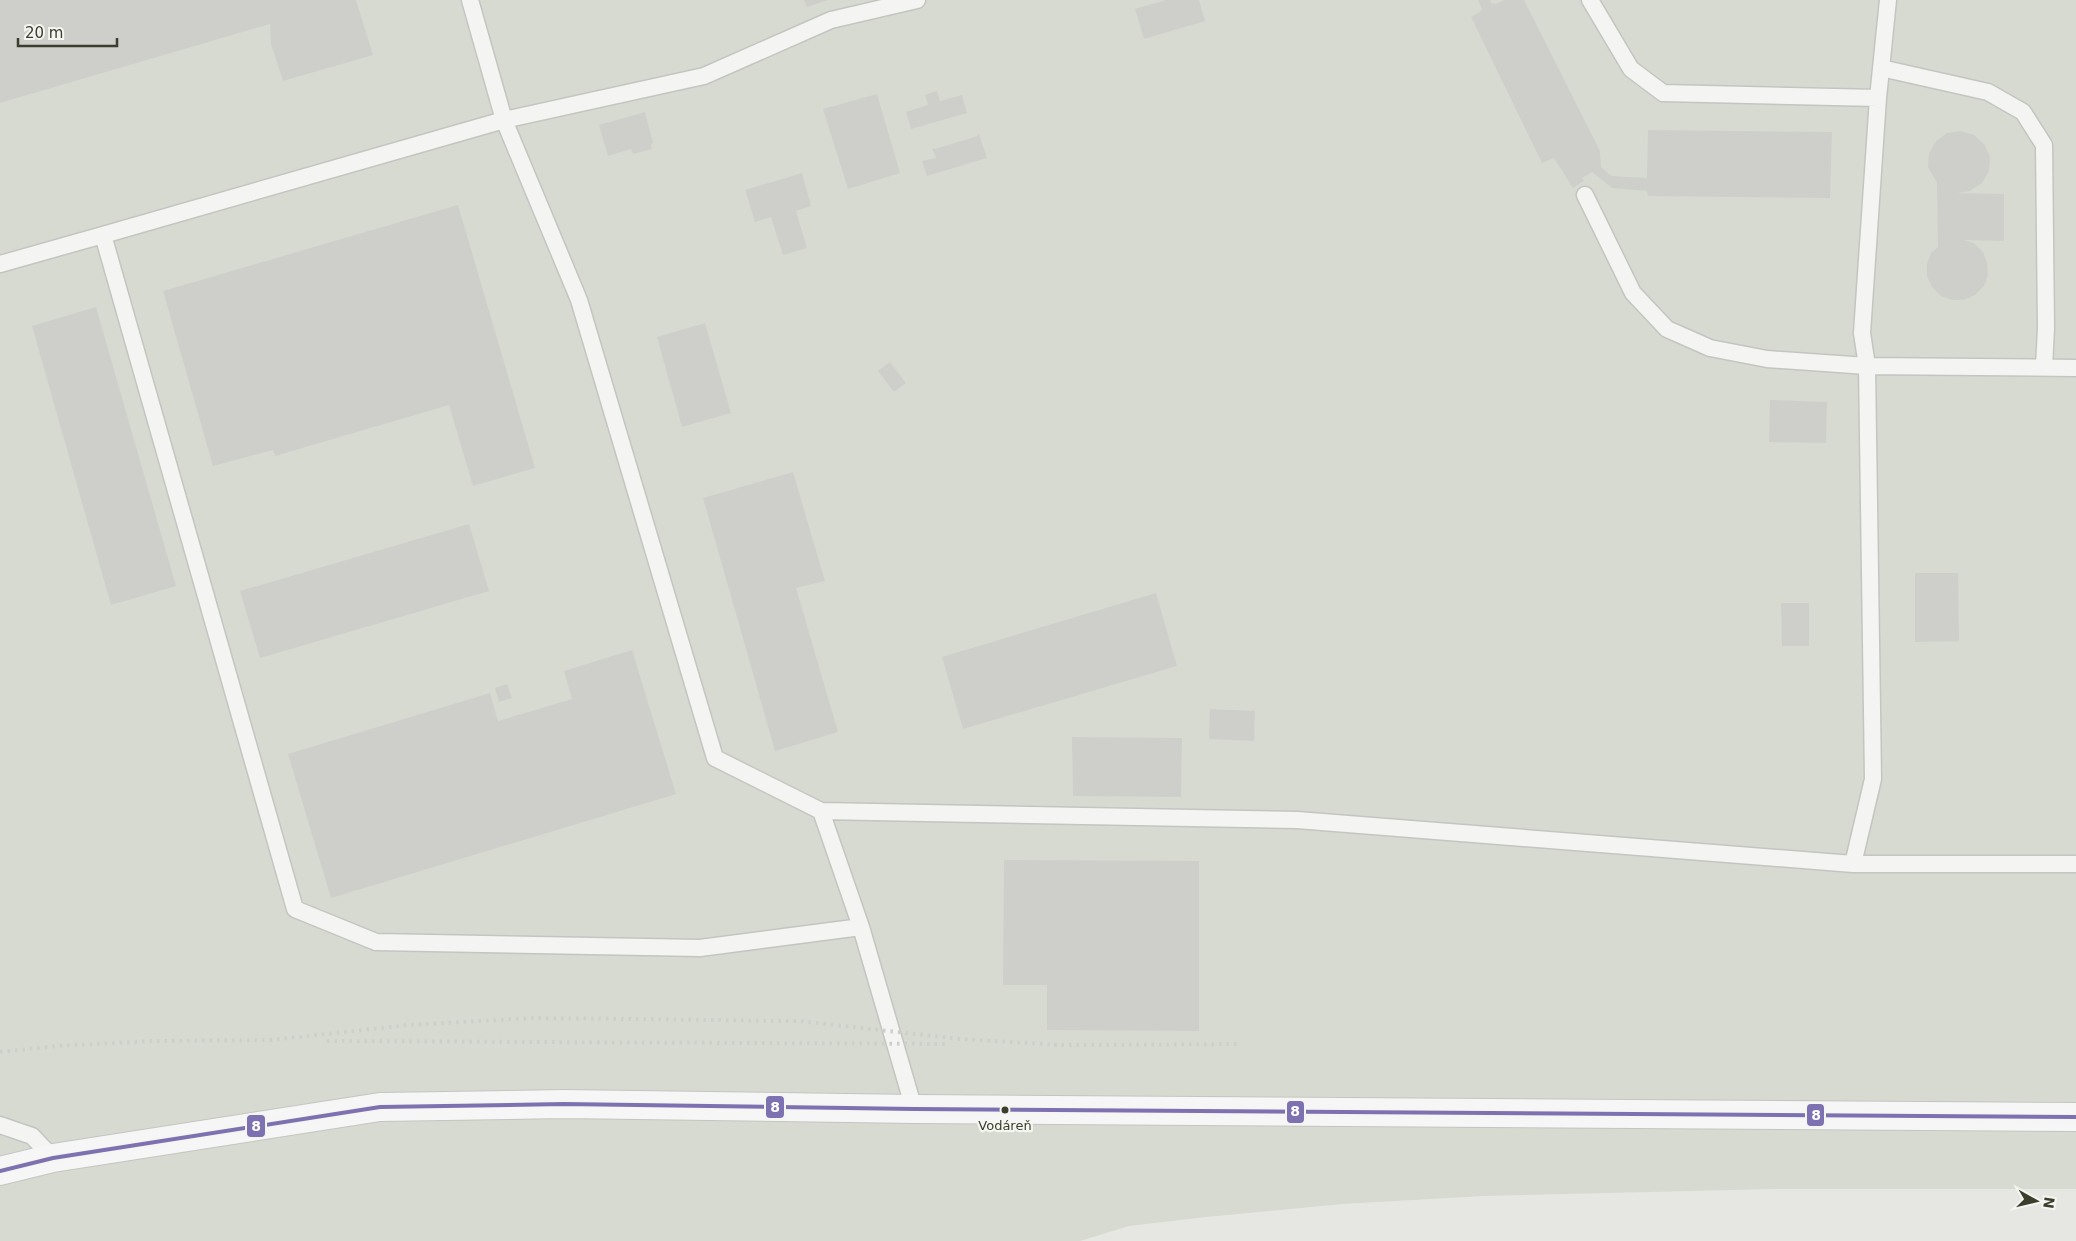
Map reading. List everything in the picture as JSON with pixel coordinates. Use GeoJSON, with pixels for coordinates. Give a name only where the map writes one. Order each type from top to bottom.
{"type":"FeatureCollection","features":[{"type":"Feature","properties":{"kind":"street"},"geometry":{"type":"LineString","coordinates":[[0,1172],[53,1158],[380,1107],[564,1104],[914,1109],[2076,1117]]}},
{"type":"Feature","properties":{"kind":"lane"},"geometry":{"type":"LineString","coordinates":[[470,0],[504,120],[579,300],[716,758],[821,811],[1297,820],[1853,864],[2076,864]]}},
{"type":"Feature","properties":{"kind":"lane"},"geometry":{"type":"LineString","coordinates":[[0,264],[504,120],[704,76],[832,20],[917,0]]}},
{"type":"Feature","properties":{"kind":"lane"},"geometry":{"type":"LineString","coordinates":[[1590,0],[1631,69],[1663,93],[1878,98]]}},
{"type":"Feature","properties":{"kind":"lane"},"geometry":{"type":"LineString","coordinates":[[1853,864],[1873,779],[1866,366],[1862,333],[1878,98],[1888,0]]}},
{"type":"Feature","properties":{"kind":"lane"},"geometry":{"type":"LineString","coordinates":[[1881,68],[1988,92],[2023,112],[2044,145],[2046,328],[2044,367]]}},
{"type":"Feature","properties":{"kind":"lane"},"geometry":{"type":"LineString","coordinates":[[1585,195],[1633,293],[1666,329],[1710,348],[1767,359],[1866,366],[2076,368]]}},
{"type":"Feature","properties":{"kind":"lane"},"geometry":{"type":"LineString","coordinates":[[103,235],[294,909],[376,942],[700,948],[861,927]]}},
{"type":"Feature","properties":{"kind":"lane"},"geometry":{"type":"LineString","coordinates":[[821,811],[861,927],[914,1109]]}},
{"type":"Feature","properties":{"kind":"lane"},"geometry":{"type":"LineString","coordinates":[[0,1125],[32,1136],[53,1158]]}},
{"type":"Feature","properties":{"kind":"shaded area"},"geometry":{"type":"Polygon","coordinates":[[[0,0],[2076,0],[2076,1189],[1774,1189],[1484,1196],[1342,1204],[1206,1217],[1129,1226],[1080,1241],[0,1241],[0,0]]]}},
{"type":"Feature","properties":{"kind":"building"},"geometry":{"type":"Polygon","coordinates":[[[0,0],[356,0],[373,55],[283,81],[271,44],[270,24],[0,103],[0,0]]]}},
{"type":"Feature","properties":{"kind":"building"},"geometry":{"type":"Polygon","coordinates":[[[804,0],[828,0],[807,7],[804,0]]]}},
{"type":"Feature","properties":{"kind":"building"},"geometry":{"type":"Polygon","coordinates":[[[1166,0],[1199,0],[1205,21],[1144,39],[1135,9],[1166,0]]]}},
{"type":"Feature","properties":{"kind":"building"},"geometry":{"type":"Polygon","coordinates":[[[1478,0],[1490,0],[1491,3],[1496,4],[1504,0],[1524,0],[1600,151],[1601,167],[1611,176],[1647,178],[1648,130],[1832,132],[1830,198],[1648,196],[1647,191],[1612,188],[1592,172],[1582,178],[1584,181],[1573,188],[1554,158],[1542,163],[1471,17],[1482,9],[1478,0]]]}},
{"type":"Feature","properties":{"kind":"building"},"geometry":{"type":"Polygon","coordinates":[[[937,91],[940,101],[962,95],[967,113],[911,129],[906,112],[928,105],[925,95],[937,91]]]}},
{"type":"Feature","properties":{"kind":"building"},"geometry":{"type":"Polygon","coordinates":[[[877,94],[900,173],[848,189],[823,109],[877,94]]]}},
{"type":"Feature","properties":{"kind":"building"},"geometry":{"type":"Polygon","coordinates":[[[645,112],[653,143],[651,144],[652,149],[633,154],[631,149],[608,156],[599,125],[645,112]]]}},
{"type":"Feature","properties":{"kind":"building"},"geometry":{"type":"Polygon","coordinates":[[[1961,131],[1974,135],[1984,144],[1990,157],[1989,171],[1982,183],[1970,191],[1957,193],[2004,194],[2004,241],[1963,240],[1974,243],[1983,252],[1987,263],[1988,275],[1984,286],[1975,295],[1964,300],[1952,300],[1941,296],[1932,287],[1927,276],[1927,264],[1931,253],[1938,247],[1937,183],[1928,167],[1929,153],[1936,141],[1947,133],[1961,131]]]}},
{"type":"Feature","properties":{"kind":"building"},"geometry":{"type":"Polygon","coordinates":[[[977,134],[979,134],[987,158],[927,176],[922,161],[936,158],[932,148],[935,149],[978,136],[977,134]]]}},
{"type":"Feature","properties":{"kind":"building"},"geometry":{"type":"Polygon","coordinates":[[[802,173],[811,206],[796,211],[807,248],[783,255],[771,217],[755,222],[745,190],[802,173]]]}},
{"type":"Feature","properties":{"kind":"building"},"geometry":{"type":"Polygon","coordinates":[[[458,205],[535,468],[473,486],[449,405],[275,456],[273,450],[213,466],[163,291],[458,205]]]}},
{"type":"Feature","properties":{"kind":"building"},"geometry":{"type":"Polygon","coordinates":[[[96,307],[176,586],[111,605],[32,326],[96,307]]]}},
{"type":"Feature","properties":{"kind":"building"},"geometry":{"type":"Polygon","coordinates":[[[705,323],[731,413],[682,427],[657,337],[705,323]]]}},
{"type":"Feature","properties":{"kind":"building"},"geometry":{"type":"Polygon","coordinates":[[[890,362],[906,383],[894,392],[878,371],[890,362]]]}},
{"type":"Feature","properties":{"kind":"building"},"geometry":{"type":"Polygon","coordinates":[[[1770,400],[1827,402],[1826,443],[1769,442],[1770,400]]]}},
{"type":"Feature","properties":{"kind":"building"},"geometry":{"type":"Polygon","coordinates":[[[793,472],[825,581],[796,588],[838,732],[775,751],[703,498],[793,472]]]}},
{"type":"Feature","properties":{"kind":"building"},"geometry":{"type":"Polygon","coordinates":[[[469,524],[489,591],[260,658],[240,591],[469,524]]]}},
{"type":"Feature","properties":{"kind":"building"},"geometry":{"type":"Polygon","coordinates":[[[1915,573],[1958,573],[1959,641],[1915,642],[1915,573]]]}},
{"type":"Feature","properties":{"kind":"building"},"geometry":{"type":"Polygon","coordinates":[[[1156,593],[1177,666],[963,729],[942,657],[1156,593]]]}},
{"type":"Feature","properties":{"kind":"building"},"geometry":{"type":"Polygon","coordinates":[[[1781,603],[1809,603],[1809,646],[1782,646],[1781,603]]]}},
{"type":"Feature","properties":{"kind":"building"},"geometry":{"type":"Polygon","coordinates":[[[632,650],[676,794],[331,898],[288,754],[490,693],[498,721],[572,699],[564,671],[632,650]]]}},
{"type":"Feature","properties":{"kind":"building"},"geometry":{"type":"Polygon","coordinates":[[[507,684],[512,698],[499,702],[495,688],[507,684]]]}},
{"type":"Feature","properties":{"kind":"building"},"geometry":{"type":"Polygon","coordinates":[[[1210,709],[1255,711],[1254,741],[1209,739],[1210,709]]]}},
{"type":"Feature","properties":{"kind":"building"},"geometry":{"type":"Polygon","coordinates":[[[1072,737],[1182,738],[1181,797],[1073,796],[1072,737]]]}},
{"type":"Feature","properties":{"kind":"building"},"geometry":{"type":"Polygon","coordinates":[[[1004,860],[1199,861],[1199,1031],[1047,1030],[1047,985],[1003,985],[1004,860]]]}},
{"type":"Feature","properties":{"kind":"railway"},"geometry":{"type":"LineString","coordinates":[[0,1052],[57,1046],[154,1041],[271,1040],[409,1025],[534,1018],[799,1021],[960,1039],[1061,1045]]}},
{"type":"Feature","properties":{"kind":"railway"},"geometry":{"type":"LineString","coordinates":[[327,1041],[947,1044]]}},
{"type":"Feature","properties":{"kind":"railway"},"geometry":{"type":"LineString","coordinates":[[1054,1045],[1240,1044]]}},
{"type":"Feature","properties":{"kind":"transit line","name":"8"},"geometry":{"type":"LineString","coordinates":[[0,1171],[53,1158],[380,1107],[564,1104],[914,1109],[2076,1117]]}},
{"type":"Feature","properties":{"kind":"place","name":"Vodáreň"},"geometry":{"type":"Point","coordinates":[1005,1110]}}]}
